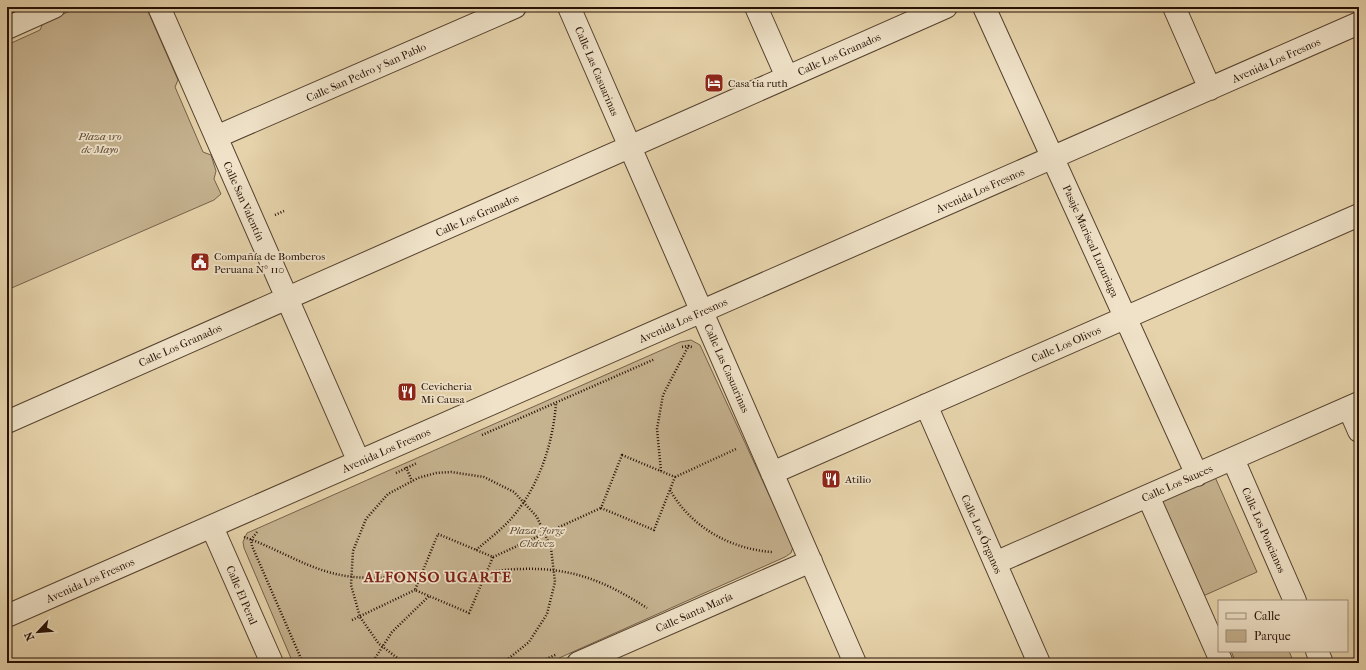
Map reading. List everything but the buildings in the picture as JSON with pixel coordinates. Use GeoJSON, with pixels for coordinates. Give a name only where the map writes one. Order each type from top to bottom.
{"type":"FeatureCollection","features":[{"type":"Feature","properties":{"kind":"street"},"geometry":{"type":"LineString","coordinates":[[7,28],[54,7]]}},
{"type":"Feature","properties":{"kind":"street","name":"Calle San Valentín"},"geometry":{"type":"LineString","coordinates":[[159,7],[359,462]]}},
{"type":"Feature","properties":{"kind":"street","name":"Calle San Pedro y San Pablo"},"geometry":{"type":"LineString","coordinates":[[216,137],[515,7]]}},
{"type":"Feature","properties":{"kind":"street","name":"Calle Las Casuarinas"},"geometry":{"type":"LineString","coordinates":[[570,7],[855,663]]}},
{"type":"Feature","properties":{"kind":"street"},"geometry":{"type":"LineString","coordinates":[[756,7],[787,77]]}},
{"type":"Feature","properties":{"kind":"street","name":"Pasaje Mariscal Luzuriaga"},"geometry":{"type":"LineString","coordinates":[[984,7],[1196,475]]}},
{"type":"Feature","properties":{"kind":"street"},"geometry":{"type":"LineString","coordinates":[[1174,7],[1210,89]]}},
{"type":"Feature","properties":{"kind":"street","name":"Calle Los Granados"},"geometry":{"type":"LineString","coordinates":[[7,422],[943,8]]}},
{"type":"Feature","properties":{"kind":"street","name":"Avenida Los Fresnos"},"geometry":{"type":"LineString","coordinates":[[9,609],[212,526],[1359,24]]}},
{"type":"Feature","properties":{"kind":"street","name":"Calle Los Olivos"},"geometry":{"type":"LineString","coordinates":[[772,473],[1359,216]]}},
{"type":"Feature","properties":{"kind":"street","name":"Calle Los Órganos"},"geometry":{"type":"LineString","coordinates":[[926,405],[1039,663]]}},
{"type":"Feature","properties":{"kind":"street"},"geometry":{"type":"LineString","coordinates":[[1354,405],[1359,431]]}},
{"type":"Feature","properties":{"kind":"street","name":"Calle Los Sauces"},"geometry":{"type":"LineString","coordinates":[[995,563],[1354,405]]}},
{"type":"Feature","properties":{"kind":"street","name":"Calle Los Poncianos"},"geometry":{"type":"LineString","coordinates":[[1232,459],[1295,600]]}},
{"type":"Feature","properties":{"kind":"street"},"geometry":{"type":"LineString","coordinates":[[1148,496],[1222,663]]}},
{"type":"Feature","properties":{"kind":"street","name":"Calle El Peral"},"geometry":{"type":"LineString","coordinates":[[212,526],[272,663]]}},
{"type":"Feature","properties":{"kind":"street","name":"Calle Santa María"},"geometry":{"type":"LineString","coordinates":[[578,663],[811,561]]}},
{"type":"Feature","properties":{"kind":"street"},"geometry":{"type":"LineString","coordinates":[[1317,652],[1322,663]]}},
{"type":"Feature","properties":{"kind":"path"},"geometry":{"type":"LineString","coordinates":[[661,471],[656,429],[664,395],[688,346],[702,311]]}},
{"type":"Feature","properties":{"kind":"path"},"geometry":{"type":"LineString","coordinates":[[677,349],[684,346],[693,348]]}},
{"type":"Feature","properties":{"kind":"path"},"geometry":{"type":"LineString","coordinates":[[480,436],[655,359]]}},
{"type":"Feature","properties":{"kind":"path"},"geometry":{"type":"LineString","coordinates":[[476,550],[514,515],[534,485],[552,434],[556,403],[554,376]]}},
{"type":"Feature","properties":{"kind":"path"},"geometry":{"type":"LineString","coordinates":[[415,590],[469,613],[493,557],[601,508],[622,455],[675,476],[739,448]]}},
{"type":"Feature","properties":{"kind":"path"},"geometry":{"type":"LineString","coordinates":[[393,474],[419,462]]}},
{"type":"Feature","properties":{"kind":"path"},"geometry":{"type":"LineString","coordinates":[[404,663],[379,644],[360,616],[351,585],[353,551],[366,519],[388,494],[418,478],[436,473],[451,472],[484,477],[514,492],[537,517],[551,548],[555,582],[547,614],[529,642],[503,663]]}},
{"type":"Feature","properties":{"kind":"path"},"geometry":{"type":"LineString","coordinates":[[601,508],[654,530],[675,476]]}},
{"type":"Feature","properties":{"kind":"path"},"geometry":{"type":"LineString","coordinates":[[670,489],[694,520],[723,540],[756,551],[775,552]]}},
{"type":"Feature","properties":{"kind":"path"},"geometry":{"type":"LineString","coordinates":[[212,526],[251,540],[333,574],[352,577],[387,578],[421,575]]}},
{"type":"Feature","properties":{"kind":"path"},"geometry":{"type":"LineString","coordinates":[[257,532],[251,540],[252,546],[304,663]]}},
{"type":"Feature","properties":{"kind":"path"},"geometry":{"type":"LineString","coordinates":[[352,620],[415,590],[438,534],[493,557]]}},
{"type":"Feature","properties":{"kind":"path"},"geometry":{"type":"LineString","coordinates":[[486,572],[520,569],[554,570],[574,573],[607,584],[652,611]]}},
{"type":"Feature","properties":{"kind":"path"},"geometry":{"type":"LineString","coordinates":[[372,663],[392,632],[429,596]]}},
{"type":"Feature","properties":{"kind":"path"},"geometry":{"type":"LineString","coordinates":[[538,663],[558,654]]}},
{"type":"Feature","properties":{"kind":"green space","name":"Plaza 1ro de Mayo"},"geometry":{"type":"Polygon","coordinates":[[[79,7],[146,7],[178,80],[175,87],[203,152],[211,155],[216,171],[214,179],[221,194],[214,200],[7,290],[7,45],[40,30],[43,23],[79,7]]]}},
{"type":"Feature","properties":{"kind":"green space","name":"Plaza Jorge Chávez"},"geometry":{"type":"Polygon","coordinates":[[[691,340],[700,345],[793,547],[791,553],[548,663],[293,663],[244,548],[243,542],[247,533],[680,342],[691,340]]]}},
{"type":"Feature","properties":{"kind":"green space"},"geometry":{"type":"Polygon","coordinates":[[[1215,477],[1257,572],[1194,600],[1151,505],[1215,477]]]}},
{"type":"Feature","properties":{"kind":"green space"},"geometry":{"type":"Polygon","coordinates":[[[1231,652],[1289,652],[1294,663],[1236,663],[1231,652]]]}},
{"type":"Feature","properties":{"kind":"place","name":"Casa tia ruth"},"geometry":{"type":"Point","coordinates":[714,83]}},
{"type":"Feature","properties":{"kind":"place","name":"Compañía de Bomberos Peruana Nº 110"},"geometry":{"type":"Point","coordinates":[200,262]}},
{"type":"Feature","properties":{"kind":"place","name":"Cevicheria Mi Causa"},"geometry":{"type":"Point","coordinates":[407,392]}},
{"type":"Feature","properties":{"kind":"place","name":"Atilio"},"geometry":{"type":"Point","coordinates":[831,479]}},
{"type":"Feature","properties":{"kind":"district","name":"ALFONSO UGARTE"},"geometry":{"type":"Point","coordinates":[438,577]}}]}
